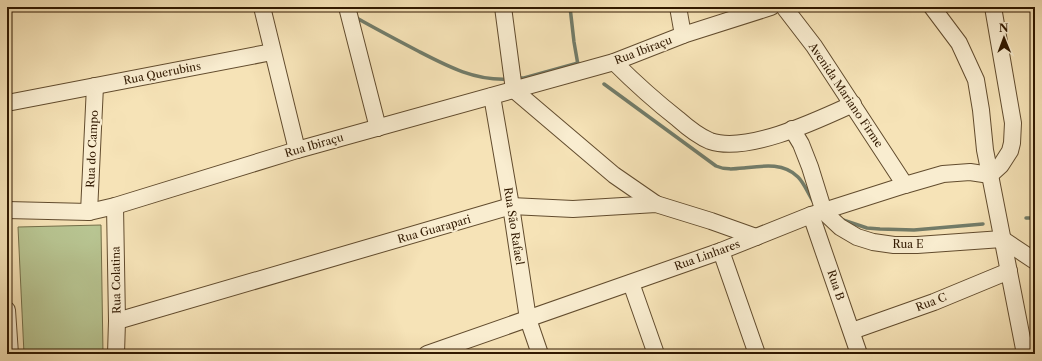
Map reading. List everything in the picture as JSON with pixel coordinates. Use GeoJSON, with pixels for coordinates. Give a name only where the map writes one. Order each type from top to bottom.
{"type":"FeatureCollection","features":[{"type":"Feature","properties":{"kind":"street"},"geometry":{"type":"LineString","coordinates":[[262,7],[297,150]]}},
{"type":"Feature","properties":{"kind":"street"},"geometry":{"type":"LineString","coordinates":[[347,7],[378,128]]}},
{"type":"Feature","properties":{"kind":"street"},"geometry":{"type":"LineString","coordinates":[[503,7],[514,90],[614,175],[656,204]]}},
{"type":"Feature","properties":{"kind":"street"},"geometry":{"type":"LineString","coordinates":[[678,7],[683,35]]}},
{"type":"Feature","properties":{"kind":"street","name":"Rua Ibiraçu"},"geometry":{"type":"LineString","coordinates":[[7,210],[89,212],[115,206],[297,150],[614,62],[683,35],[771,7]]}},
{"type":"Feature","properties":{"kind":"street","name":"Avenida Mariano Firme"},"geometry":{"type":"LineString","coordinates":[[784,7],[814,46],[905,185]]}},
{"type":"Feature","properties":{"kind":"street"},"geometry":{"type":"LineString","coordinates":[[932,7],[959,43],[976,80],[990,175],[1025,354]]}},
{"type":"Feature","properties":{"kind":"street"},"geometry":{"type":"LineString","coordinates":[[990,175],[1001,165],[1010,151],[1012,143],[1012,123],[993,7]]}},
{"type":"Feature","properties":{"kind":"street","name":"Rua Querubins"},"geometry":{"type":"LineString","coordinates":[[7,103],[272,52]]}},
{"type":"Feature","properties":{"kind":"street"},"geometry":{"type":"LineString","coordinates":[[614,62],[650,96],[691,129],[710,141],[725,144],[738,144],[770,137],[817,120],[852,104]]}},
{"type":"Feature","properties":{"kind":"street","name":"Rua do Campo"},"geometry":{"type":"LineString","coordinates":[[89,212],[95,86]]}},
{"type":"Feature","properties":{"kind":"street","name":"Rua São Rafael"},"geometry":{"type":"LineString","coordinates":[[492,96],[511,206],[528,319],[540,354]]}},
{"type":"Feature","properties":{"kind":"street","name":"Rua B"},"geometry":{"type":"LineString","coordinates":[[792,129],[803,150],[818,214],[859,354]]}},
{"type":"Feature","properties":{"kind":"street","name":"Rua Linhares"},"geometry":{"type":"LineString","coordinates":[[427,354],[722,251],[818,214],[905,185],[943,174],[970,172],[990,175]]}},
{"type":"Feature","properties":{"kind":"street","name":"Rua Guarapari"},"geometry":{"type":"LineString","coordinates":[[117,321],[511,206],[573,209],[656,204],[756,237]]}},
{"type":"Feature","properties":{"kind":"street","name":"Rua Colatina"},"geometry":{"type":"LineString","coordinates":[[115,206],[117,321],[116,354]]}},
{"type":"Feature","properties":{"kind":"street","name":"Rua E"},"geometry":{"type":"LineString","coordinates":[[818,214],[856,236],[873,242],[894,245],[917,245],[1002,239]]}},
{"type":"Feature","properties":{"kind":"street"},"geometry":{"type":"LineString","coordinates":[[1002,239],[1035,261]]}},
{"type":"Feature","properties":{"kind":"street"},"geometry":{"type":"LineString","coordinates":[[722,251],[757,354]]}},
{"type":"Feature","properties":{"kind":"street","name":"Rua C"},"geometry":{"type":"LineString","coordinates":[[852,331],[934,302],[1009,271]]}},
{"type":"Feature","properties":{"kind":"street"},"geometry":{"type":"LineString","coordinates":[[631,282],[656,354]]}},
{"type":"Feature","properties":{"kind":"street"},"geometry":{"type":"LineString","coordinates":[[7,310],[10,354]]}},
{"type":"Feature","properties":{"kind":"green space"},"geometry":{"type":"Polygon","coordinates":[[[101,225],[103,354],[24,354],[18,227],[101,225]]]}},
{"type":"Feature","properties":{"kind":"waterway"},"geometry":{"type":"LineString","coordinates":[[570,7],[578,65]]}},
{"type":"Feature","properties":{"kind":"waterway"},"geometry":{"type":"LineString","coordinates":[[355,17],[451,67],[485,78],[509,79]]}},
{"type":"Feature","properties":{"kind":"waterway"},"geometry":{"type":"LineString","coordinates":[[517,78],[524,78],[578,63]]}},
{"type":"Feature","properties":{"kind":"waterway"},"geometry":{"type":"LineString","coordinates":[[604,84],[716,166],[730,169],[765,166],[786,169],[800,179],[813,201]]}},
{"type":"Feature","properties":{"kind":"waterway"},"geometry":{"type":"LineString","coordinates":[[1026,218],[1035,218]]}},
{"type":"Feature","properties":{"kind":"waterway"},"geometry":{"type":"LineString","coordinates":[[843,220],[867,228],[914,230],[983,224]]}}]}
